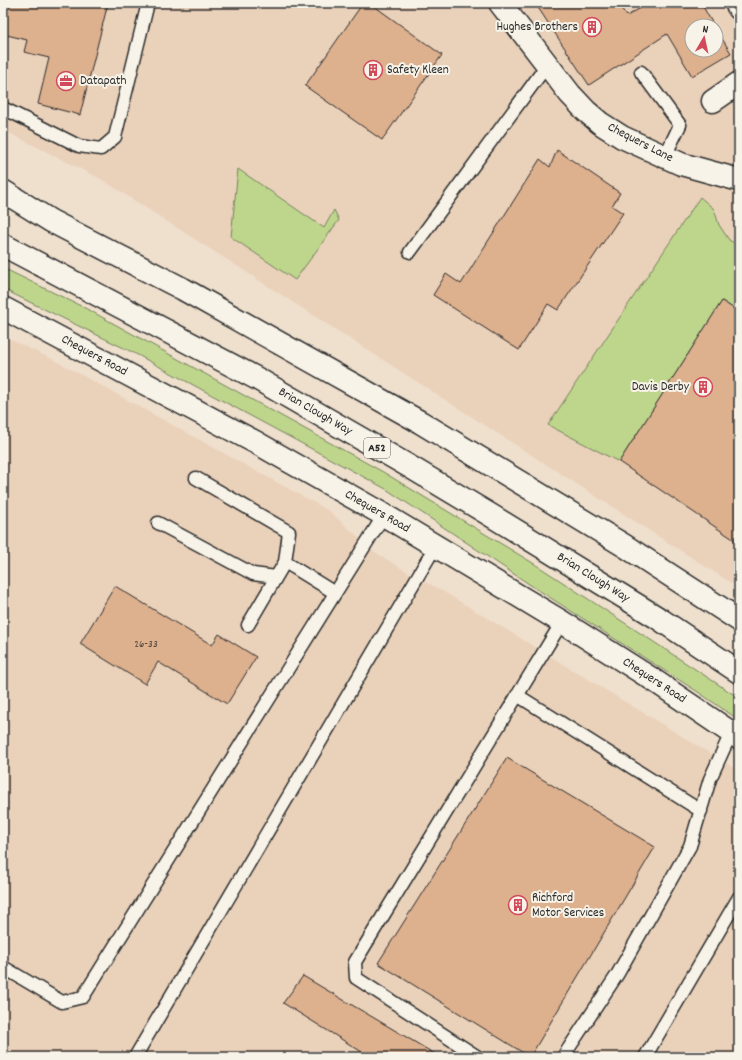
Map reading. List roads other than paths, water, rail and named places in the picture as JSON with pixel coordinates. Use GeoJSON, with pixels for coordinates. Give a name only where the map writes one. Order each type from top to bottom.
{"type":"FeatureCollection","features":[{"type":"Feature","properties":{"kind":"main road","name":"Chequers Lane"},"geometry":{"type":"LineString","coordinates":[[500,3],[570,94],[600,123],[622,137],[682,164],[739,180]]}},
{"type":"Feature","properties":{"kind":"main road"},"geometry":{"type":"LineString","coordinates":[[736,3],[739,8]]}},
{"type":"Feature","properties":{"kind":"main road"},"geometry":{"type":"LineString","coordinates":[[713,101],[739,83]]}},
{"type":"Feature","properties":{"kind":"main road"},"geometry":{"type":"LineString","coordinates":[[3,191],[51,221],[190,292],[420,422],[625,546],[739,620]]}},
{"type":"Feature","properties":{"kind":"main road","name":"Brian Clough Way"},"geometry":{"type":"LineString","coordinates":[[3,245],[256,378],[412,468],[651,614],[739,672]]}},
{"type":"Feature","properties":{"kind":"main road","name":"Chequers Road"},"geometry":{"type":"LineString","coordinates":[[3,308],[257,443],[384,515],[562,622],[652,679],[735,735]]}},
{"type":"Feature","properties":{"kind":"lane"},"geometry":{"type":"LineString","coordinates":[[3,108],[80,146],[101,149],[115,136],[148,3]]}},
{"type":"Feature","properties":{"kind":"lane"},"geometry":{"type":"LineString","coordinates":[[410,252],[547,65]]}},
{"type":"Feature","properties":{"kind":"lane"},"geometry":{"type":"LineString","coordinates":[[641,72],[680,125],[665,156]]}},
{"type":"Feature","properties":{"kind":"lane"},"geometry":{"type":"LineString","coordinates":[[196,478],[289,532],[285,562],[248,625]]}},
{"type":"Feature","properties":{"kind":"lane"},"geometry":{"type":"LineString","coordinates":[[3,967],[62,1002],[83,997],[384,515]]}},
{"type":"Feature","properties":{"kind":"lane"},"geometry":{"type":"LineString","coordinates":[[158,523],[253,574],[276,577]]}},
{"type":"Feature","properties":{"kind":"lane"},"geometry":{"type":"LineString","coordinates":[[135,1057],[435,547]]}},
{"type":"Feature","properties":{"kind":"lane"},"geometry":{"type":"LineString","coordinates":[[285,562],[335,593]]}},
{"type":"Feature","properties":{"kind":"lane"},"geometry":{"type":"LineString","coordinates":[[478,1057],[356,978],[356,962],[562,622]]}},
{"type":"Feature","properties":{"kind":"lane"},"geometry":{"type":"LineString","coordinates":[[517,695],[701,811]]}},
{"type":"Feature","properties":{"kind":"lane"},"geometry":{"type":"LineString","coordinates":[[563,1057],[617,975],[690,846],[710,779],[735,735]]}},
{"type":"Feature","properties":{"kind":"lane"},"geometry":{"type":"LineString","coordinates":[[645,1057],[739,897]]}},
{"type":"Feature","properties":{"kind":"place","name":"Hughes Brothers"},"geometry":{"type":"Point","coordinates":[592,27]}},
{"type":"Feature","properties":{"kind":"place","name":"Safety Kleen"},"geometry":{"type":"Point","coordinates":[373,70]}},
{"type":"Feature","properties":{"kind":"place","name":"Datapath"},"geometry":{"type":"Point","coordinates":[66,81]}},
{"type":"Feature","properties":{"kind":"place","name":"Davis Derby"},"geometry":{"type":"Point","coordinates":[703,387]}},
{"type":"Feature","properties":{"kind":"place","name":"Richford Motor Services"},"geometry":{"type":"Point","coordinates":[518,905]}}]}
